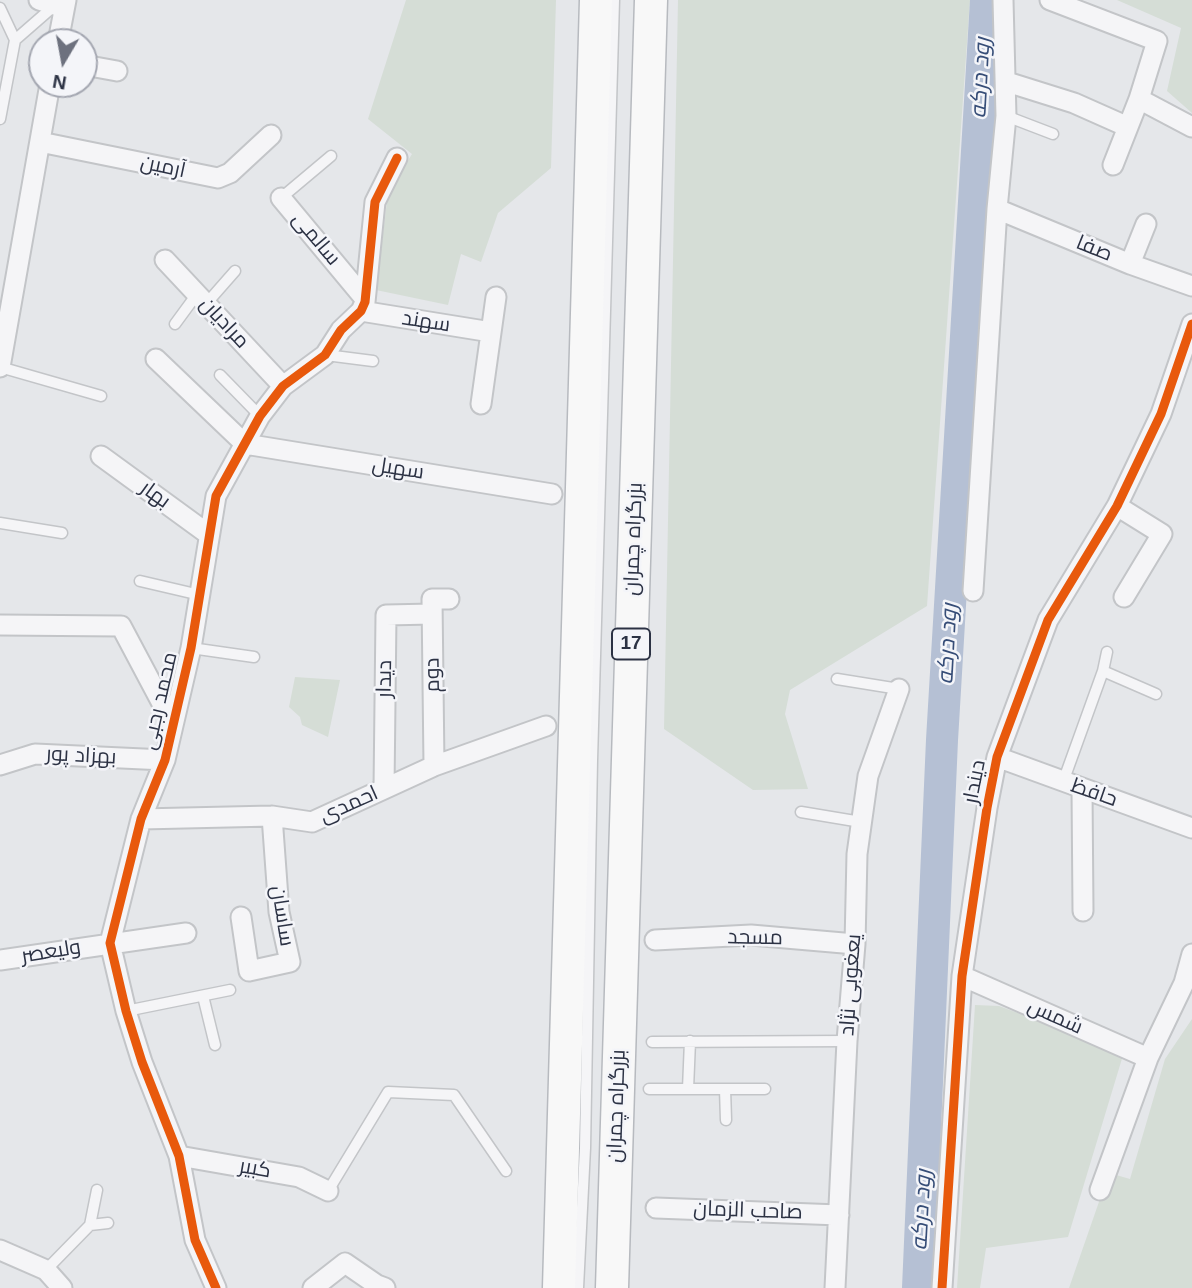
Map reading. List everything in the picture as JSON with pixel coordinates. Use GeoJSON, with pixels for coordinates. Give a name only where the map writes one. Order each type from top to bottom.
{"type":"FeatureCollection","features":[{"type":"Feature","properties":{"kind":"highway"},"geometry":{"type":"LineString","coordinates":[[559,1288],[596,0]]}},
{"type":"Feature","properties":{"kind":"highway","name":"بزرگراه چمران"},"geometry":{"type":"LineString","coordinates":[[611,1288],[651,0]]}},
{"type":"Feature","properties":{"kind":"street"},"geometry":{"type":"LineString","coordinates":[[973,591],[997,209],[1006,116],[1003,0]]}},
{"type":"Feature","properties":{"kind":"street"},"geometry":{"type":"LineString","coordinates":[[1050,0],[1157,41],[1139,99],[1113,165]]}},
{"type":"Feature","properties":{"kind":"street"},"geometry":{"type":"LineString","coordinates":[[56,3],[57,28]]}},
{"type":"Feature","properties":{"kind":"street"},"geometry":{"type":"LineString","coordinates":[[98,68],[117,71]]}},
{"type":"Feature","properties":{"kind":"street"},"geometry":{"type":"LineString","coordinates":[[1007,82],[1074,103],[1128,127]]}},
{"type":"Feature","properties":{"kind":"street"},"geometry":{"type":"LineString","coordinates":[[0,367],[48,98]]}},
{"type":"Feature","properties":{"kind":"street"},"geometry":{"type":"LineString","coordinates":[[1139,99],[1192,127]]}},
{"type":"Feature","properties":{"kind":"street","name":"آرمین"},"geometry":{"type":"LineString","coordinates":[[40,142],[218,178],[230,173],[271,135]]}},
{"type":"Feature","properties":{"kind":"street"},"geometry":{"type":"LineString","coordinates":[[363,305],[375,202],[397,158]]}},
{"type":"Feature","properties":{"kind":"street","name":"سالمی"},"geometry":{"type":"LineString","coordinates":[[281,198],[363,305]]}},
{"type":"Feature","properties":{"kind":"street","name":"صفا"},"geometry":{"type":"LineString","coordinates":[[997,209],[1130,264],[1192,286]]}},
{"type":"Feature","properties":{"kind":"street"},"geometry":{"type":"LineString","coordinates":[[1130,264],[1146,224]]}},
{"type":"Feature","properties":{"kind":"street","name":"مرادیان"},"geometry":{"type":"LineString","coordinates":[[165,260],[283,386]]}},
{"type":"Feature","properties":{"kind":"street"},"geometry":{"type":"LineString","coordinates":[[481,404],[496,297]]}},
{"type":"Feature","properties":{"kind":"street","name":"سهند"},"geometry":{"type":"LineString","coordinates":[[363,305],[491,332]]}},
{"type":"Feature","properties":{"kind":"street","name":"محمد رجبی"},"geometry":{"type":"LineString","coordinates":[[216,1288],[195,1240],[179,1156],[125,1011],[110,943],[141,819],[165,760],[191,648],[216,496],[260,416],[283,386],[325,355],[341,330],[363,305]]}},
{"type":"Feature","properties":{"kind":"street","name":"دیندار"},"geometry":{"type":"LineString","coordinates":[[942,1288],[962,976],[997,757],[1048,620],[1116,506],[1161,414],[1192,324]]}},
{"type":"Feature","properties":{"kind":"street"},"geometry":{"type":"LineString","coordinates":[[156,359],[245,444]]}},
{"type":"Feature","properties":{"kind":"street","name":"سهیل"},"geometry":{"type":"LineString","coordinates":[[245,444],[552,494]]}},
{"type":"Feature","properties":{"kind":"street","name":"بهار"},"geometry":{"type":"LineString","coordinates":[[101,456],[208,534]]}},
{"type":"Feature","properties":{"kind":"street"},"geometry":{"type":"LineString","coordinates":[[1116,506],[1162,534],[1124,597]]}},
{"type":"Feature","properties":{"kind":"street"},"geometry":{"type":"LineString","coordinates":[[432,614],[432,599],[449,599]]}},
{"type":"Feature","properties":{"kind":"street","name":"دوم"},"geometry":{"type":"LineString","coordinates":[[432,614],[434,766]]}},
{"type":"Feature","properties":{"kind":"street","name":"دیدار"},"geometry":{"type":"LineString","coordinates":[[384,789],[386,615],[432,614]]}},
{"type":"Feature","properties":{"kind":"street"},"geometry":{"type":"LineString","coordinates":[[0,625],[121,626],[173,724]]}},
{"type":"Feature","properties":{"kind":"street","name":"یعغوبی نژاد"},"geometry":{"type":"LineString","coordinates":[[835,1288],[861,822],[868,776],[899,689]]}},
{"type":"Feature","properties":{"kind":"street","name":"احمدی"},"geometry":{"type":"LineString","coordinates":[[141,819],[272,816],[312,821],[434,766],[546,726]]}},
{"type":"Feature","properties":{"kind":"street","name":"بهزاد پور"},"geometry":{"type":"LineString","coordinates":[[0,765],[35,754],[165,760]]}},
{"type":"Feature","properties":{"kind":"street","name":"حافظ"},"geometry":{"type":"LineString","coordinates":[[997,757],[1192,828]]}},
{"type":"Feature","properties":{"kind":"street"},"geometry":{"type":"LineString","coordinates":[[1082,789],[1083,911]]}},
{"type":"Feature","properties":{"kind":"street","name":"ساسان"},"geometry":{"type":"LineString","coordinates":[[241,917],[249,971],[290,962],[279,912],[272,816]]}},
{"type":"Feature","properties":{"kind":"street","name":"ولیعصر"},"geometry":{"type":"LineString","coordinates":[[0,960],[186,933]]}},
{"type":"Feature","properties":{"kind":"street","name":"مسجد"},"geometry":{"type":"LineString","coordinates":[[654,940],[751,935],[855,944]]}},
{"type":"Feature","properties":{"kind":"street"},"geometry":{"type":"LineString","coordinates":[[1100,1190],[1148,1058],[1184,983],[1192,954]]}},
{"type":"Feature","properties":{"kind":"street","name":"شمس"},"geometry":{"type":"LineString","coordinates":[[962,976],[1148,1058]]}},
{"type":"Feature","properties":{"kind":"street","name":"کبیر"},"geometry":{"type":"LineString","coordinates":[[179,1156],[299,1177],[328,1191]]}},
{"type":"Feature","properties":{"kind":"street","name":"صاحب الزمان"},"geometry":{"type":"LineString","coordinates":[[656,1208],[839,1215]]}},
{"type":"Feature","properties":{"kind":"street"},"geometry":{"type":"LineString","coordinates":[[0,1250],[46,1269],[62,1288]]}},
{"type":"Feature","properties":{"kind":"street"},"geometry":{"type":"LineString","coordinates":[[313,1288],[345,1263],[385,1288]]}},
{"type":"Feature","properties":{"kind":"lane"},"geometry":{"type":"LineString","coordinates":[[578,1288],[585,1147],[592,760],[614,0]]}},
{"type":"Feature","properties":{"kind":"lane"},"geometry":{"type":"LineString","coordinates":[[15,40],[56,3]]}},
{"type":"Feature","properties":{"kind":"lane"},"geometry":{"type":"LineString","coordinates":[[0,8],[15,40],[0,119]]}},
{"type":"Feature","properties":{"kind":"lane"},"geometry":{"type":"LineString","coordinates":[[1006,116],[1053,134]]}},
{"type":"Feature","properties":{"kind":"lane","name":"سالمی"},"geometry":{"type":"LineString","coordinates":[[281,198],[331,156]]}},
{"type":"Feature","properties":{"kind":"lane"},"geometry":{"type":"LineString","coordinates":[[175,324],[235,271]]}},
{"type":"Feature","properties":{"kind":"lane"},"geometry":{"type":"LineString","coordinates":[[325,355],[373,360]]}},
{"type":"Feature","properties":{"kind":"lane"},"geometry":{"type":"LineString","coordinates":[[0,367],[101,396]]}},
{"type":"Feature","properties":{"kind":"lane"},"geometry":{"type":"LineString","coordinates":[[220,375],[260,416]]}},
{"type":"Feature","properties":{"kind":"lane"},"geometry":{"type":"LineString","coordinates":[[0,523],[62,533]]}},
{"type":"Feature","properties":{"kind":"lane"},"geometry":{"type":"LineString","coordinates":[[140,581],[200,594]]}},
{"type":"Feature","properties":{"kind":"lane"},"geometry":{"type":"LineString","coordinates":[[191,648],[254,657]]}},
{"type":"Feature","properties":{"kind":"lane"},"geometry":{"type":"LineString","coordinates":[[1063,782],[1103,671],[1107,652]]}},
{"type":"Feature","properties":{"kind":"lane"},"geometry":{"type":"LineString","coordinates":[[1103,671],[1156,694]]}},
{"type":"Feature","properties":{"kind":"lane"},"geometry":{"type":"LineString","coordinates":[[837,679],[899,689]]}},
{"type":"Feature","properties":{"kind":"lane"},"geometry":{"type":"LineString","coordinates":[[801,812],[861,822]]}},
{"type":"Feature","properties":{"kind":"lane"},"geometry":{"type":"LineString","coordinates":[[125,1011],[230,990]]}},
{"type":"Feature","properties":{"kind":"lane"},"geometry":{"type":"LineString","coordinates":[[204,996],[215,1045]]}},
{"type":"Feature","properties":{"kind":"lane"},"geometry":{"type":"LineString","coordinates":[[688,1089],[690,1041]]}},
{"type":"Feature","properties":{"kind":"lane"},"geometry":{"type":"LineString","coordinates":[[652,1042],[847,1041]]}},
{"type":"Feature","properties":{"kind":"lane"},"geometry":{"type":"LineString","coordinates":[[724,1088],[726,1121]]}},
{"type":"Feature","properties":{"kind":"lane"},"geometry":{"type":"LineString","coordinates":[[649,1089],[765,1089]]}},
{"type":"Feature","properties":{"kind":"lane"},"geometry":{"type":"LineString","coordinates":[[328,1191],[388,1092],[454,1095],[506,1171]]}},
{"type":"Feature","properties":{"kind":"lane"},"geometry":{"type":"LineString","coordinates":[[46,1269],[90,1225],[97,1191]]}},
{"type":"Feature","properties":{"kind":"lane"},"geometry":{"type":"LineString","coordinates":[[90,1225],[108,1223]]}},
{"type":"Feature","properties":{"kind":"shaded area"},"geometry":{"type":"Polygon","coordinates":[[[406,0],[556,0],[551,168],[498,213],[481,262],[461,254],[448,305],[376,290],[388,193],[412,154],[368,119],[406,0]]]}},
{"type":"Feature","properties":{"kind":"shaded area"},"geometry":{"type":"Polygon","coordinates":[[[678,0],[970,0],[927,606],[790,690],[785,714],[808,789],[753,790],[664,729],[678,0]]]}},
{"type":"Feature","properties":{"kind":"shaded area"},"geometry":{"type":"Polygon","coordinates":[[[1117,0],[1192,0],[1192,113],[1167,91],[1181,28],[1117,0]]]}},
{"type":"Feature","properties":{"kind":"shaded area"},"geometry":{"type":"Polygon","coordinates":[[[295,677],[340,680],[328,737],[302,725],[300,717],[289,707],[295,677]]]}},
{"type":"Feature","properties":{"kind":"shaded area"},"geometry":{"type":"Polygon","coordinates":[[[975,1005],[999,1006],[1124,1052],[1068,1237],[986,1248],[980,1288],[957,1288],[975,1005]]]}},
{"type":"Feature","properties":{"kind":"shaded area"},"geometry":{"type":"Polygon","coordinates":[[[1192,1019],[1192,1288],[1069,1288],[1109,1173],[1130,1179],[1165,1059],[1192,1019]]]}},
{"type":"Feature","properties":{"kind":"waterway","name":"رود درکه"},"geometry":{"type":"LineString","coordinates":[[918,1288],[942,740],[986,0]]}},
{"type":"Feature","properties":{"kind":"cycle path"},"geometry":{"type":"LineString","coordinates":[[216,1288],[195,1240],[179,1156],[142,1062],[126,1011],[110,943],[141,819],[165,760],[191,648],[216,496],[260,416],[283,386],[325,355],[341,330],[361,311],[365,302],[375,202],[397,158]]}},
{"type":"Feature","properties":{"kind":"cycle path"},"geometry":{"type":"LineString","coordinates":[[942,1288],[962,976],[997,757],[1048,620],[1117,506],[1161,414],[1192,324]]}}]}
